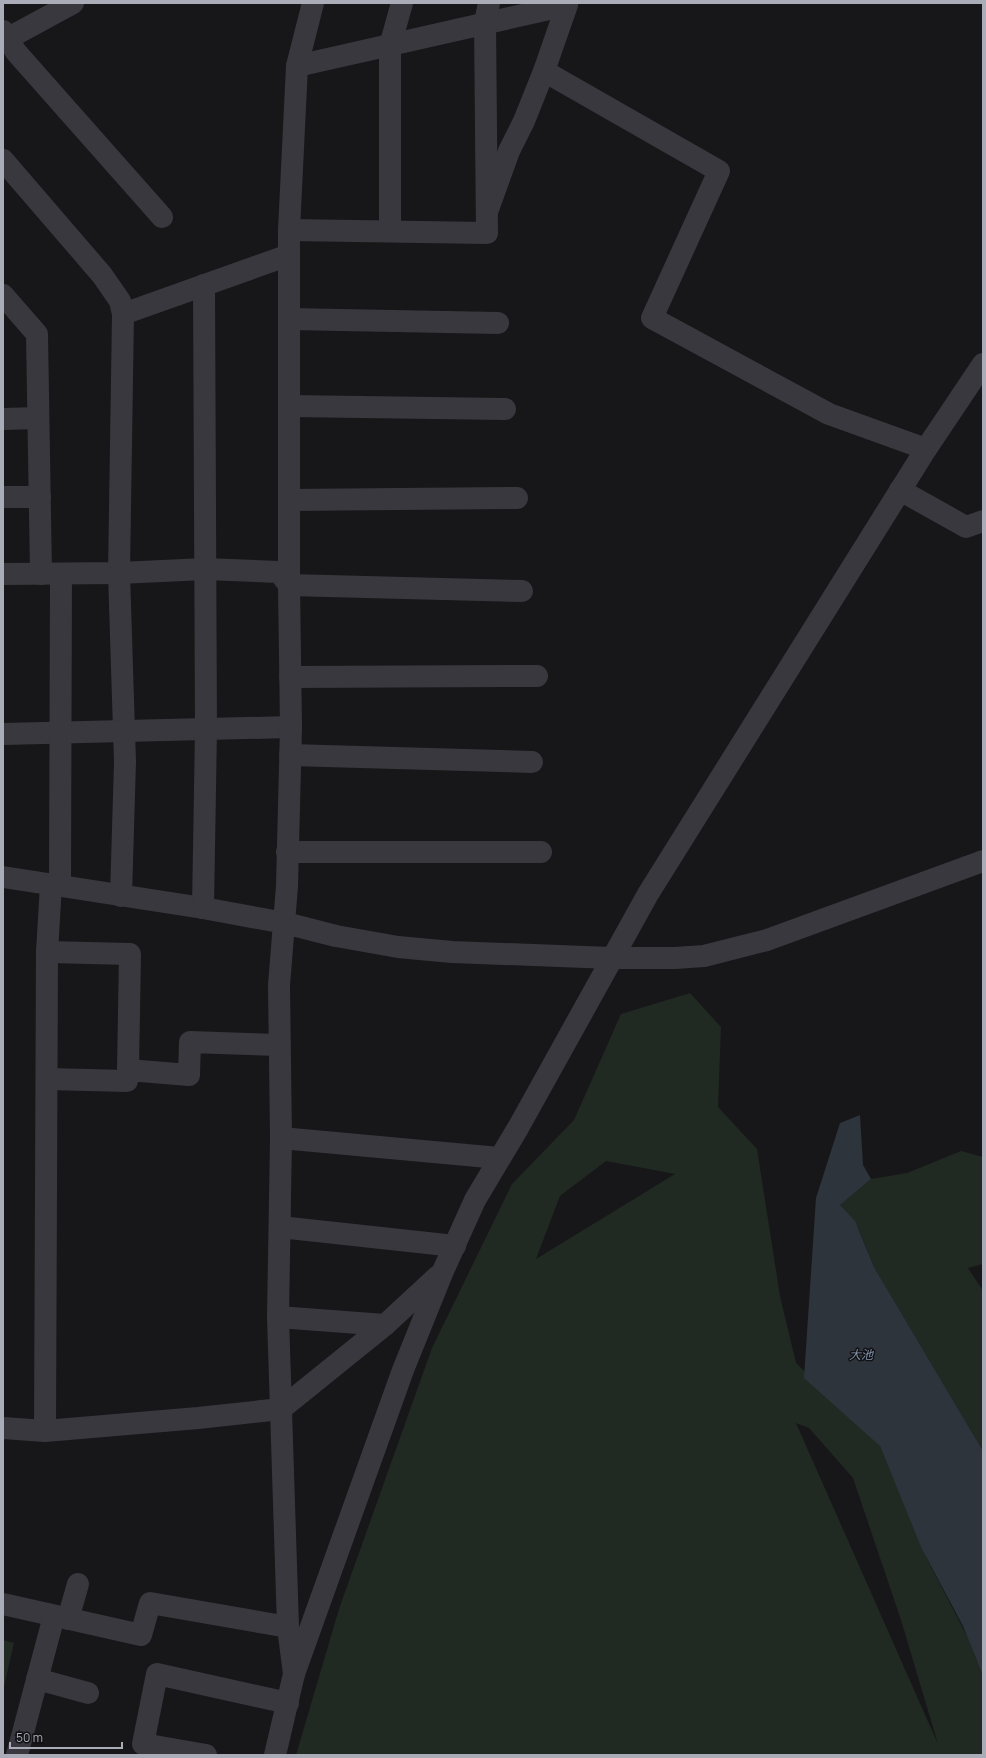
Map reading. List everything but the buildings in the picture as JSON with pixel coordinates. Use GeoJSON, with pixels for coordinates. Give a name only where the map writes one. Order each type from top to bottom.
{"type":"FeatureCollection","features":[{"type":"Feature","properties":{"kind":"street"},"geometry":{"type":"LineString","coordinates":[[73,3],[5,37],[16,52],[162,217]]}},
{"type":"Feature","properties":{"kind":"street"},"geometry":{"type":"LineString","coordinates":[[294,1674],[288,1627],[278,1317],[281,1138],[279,985],[285,923],[291,727],[289,585],[289,230],[297,66],[313,3]]}},
{"type":"Feature","properties":{"kind":"street"},"geometry":{"type":"LineString","coordinates":[[390,231],[390,46],[402,3]]}},
{"type":"Feature","properties":{"kind":"street"},"geometry":{"type":"LineString","coordinates":[[297,66],[390,46],[487,13],[567,4],[544,71],[524,121],[509,151],[487,212]]}},
{"type":"Feature","properties":{"kind":"street"},"geometry":{"type":"LineString","coordinates":[[289,230],[487,233],[487,13]]}},
{"type":"Feature","properties":{"kind":"street"},"geometry":{"type":"LineString","coordinates":[[544,71],[719,171],[652,318],[829,414],[926,449]]}},
{"type":"Feature","properties":{"kind":"street"},"geometry":{"type":"LineString","coordinates":[[3,160],[102,275],[120,301],[123,314],[119,573],[125,762],[121,896]]}},
{"type":"Feature","properties":{"kind":"street"},"geometry":{"type":"LineString","coordinates":[[123,314],[289,255]]}},
{"type":"Feature","properties":{"kind":"street"},"geometry":{"type":"LineString","coordinates":[[203,908],[206,729],[204,285]]}},
{"type":"Feature","properties":{"kind":"street"},"geometry":{"type":"LineString","coordinates":[[3,295],[37,334],[40,497],[51,574],[61,732],[55,886],[47,952],[45,1431]]}},
{"type":"Feature","properties":{"kind":"street"},"geometry":{"type":"LineString","coordinates":[[289,319],[498,323]]}},
{"type":"Feature","properties":{"kind":"street"},"geometry":{"type":"LineString","coordinates":[[275,1755],[294,1674],[403,1370],[443,1271],[475,1200],[518,1128],[611,958],[648,894],[900,490],[983,364]]}},
{"type":"Feature","properties":{"kind":"street"},"geometry":{"type":"LineString","coordinates":[[289,406],[505,409]]}},
{"type":"Feature","properties":{"kind":"street"},"geometry":{"type":"LineString","coordinates":[[3,419],[38,418]]}},
{"type":"Feature","properties":{"kind":"street"},"geometry":{"type":"LineString","coordinates":[[900,490],[966,527],[983,520]]}},
{"type":"Feature","properties":{"kind":"street"},"geometry":{"type":"LineString","coordinates":[[3,497],[40,497]]}},
{"type":"Feature","properties":{"kind":"street"},"geometry":{"type":"LineString","coordinates":[[289,500],[517,498]]}},
{"type":"Feature","properties":{"kind":"street"},"geometry":{"type":"LineString","coordinates":[[3,574],[119,573],[205,569],[279,572],[289,585]]}},
{"type":"Feature","properties":{"kind":"street"},"geometry":{"type":"LineString","coordinates":[[289,585],[522,591]]}},
{"type":"Feature","properties":{"kind":"street"},"geometry":{"type":"LineString","coordinates":[[290,677],[537,676]]}},
{"type":"Feature","properties":{"kind":"street"},"geometry":{"type":"LineString","coordinates":[[3,734],[291,727]]}},
{"type":"Feature","properties":{"kind":"street"},"geometry":{"type":"LineString","coordinates":[[290,756],[532,762]]}},
{"type":"Feature","properties":{"kind":"street"},"geometry":{"type":"LineString","coordinates":[[287,852],[541,852]]}},
{"type":"Feature","properties":{"kind":"street"},"geometry":{"type":"LineString","coordinates":[[3,878],[203,908],[285,923],[336,936],[398,947],[452,952],[611,958],[674,958],[704,956],[767,940],[983,861]]}},
{"type":"Feature","properties":{"kind":"street"},"geometry":{"type":"LineString","coordinates":[[47,952],[130,954],[127,1081],[47,1078]]}},
{"type":"Feature","properties":{"kind":"street"},"geometry":{"type":"LineString","coordinates":[[128,1070],[189,1075],[190,1042],[279,1045]]}},
{"type":"Feature","properties":{"kind":"street"},"geometry":{"type":"LineString","coordinates":[[281,1138],[499,1158]]}},
{"type":"Feature","properties":{"kind":"street"},"geometry":{"type":"LineString","coordinates":[[280,1227],[455,1246]]}},
{"type":"Feature","properties":{"kind":"street"},"geometry":{"type":"LineString","coordinates":[[3,1428],[45,1431],[282,1409],[385,1325],[443,1271]]}},
{"type":"Feature","properties":{"kind":"street"},"geometry":{"type":"LineString","coordinates":[[278,1317],[385,1325]]}},
{"type":"Feature","properties":{"kind":"street"},"geometry":{"type":"LineString","coordinates":[[17,1755],[37,1679],[61,1617],[78,1584]]}},
{"type":"Feature","properties":{"kind":"street"},"geometry":{"type":"LineString","coordinates":[[3,1604],[141,1635],[150,1603],[288,1627]]}},
{"type":"Feature","properties":{"kind":"street"},"geometry":{"type":"LineString","coordinates":[[206,1755],[143,1744],[157,1674],[288,1703]]}},
{"type":"Feature","properties":{"kind":"street"},"geometry":{"type":"LineString","coordinates":[[37,1679],[88,1693]]}},
{"type":"Feature","properties":{"kind":"shaded area"},"geometry":{"type":"Polygon","coordinates":[[[690,993],[721,1027],[718,1107],[757,1149],[780,1296],[796,1363],[880,1446],[927,1559],[967,1636],[983,1676],[983,1755],[296,1755],[339,1609],[432,1348],[512,1184],[574,1120],[621,1014],[690,993]],[[606,1161],[560,1196],[536,1259],[675,1174],[606,1161]],[[796,1423],[938,1744],[901,1620],[853,1478],[809,1428],[796,1423]]]}},
{"type":"Feature","properties":{"kind":"shaded area"},"geometry":{"type":"Polygon","coordinates":[[[961,1151],[983,1157],[983,1264],[968,1268],[983,1291],[983,1451],[874,1267],[859,1230],[840,1205],[871,1179],[907,1173],[961,1151]]]}},
{"type":"Feature","properties":{"kind":"shaded area"},"geometry":{"type":"Polygon","coordinates":[[[3,1640],[14,1643],[3,1691],[3,1640]]]}},
{"type":"Feature","properties":{"kind":"water","name":"大池"},"geometry":{"type":"Polygon","coordinates":[[[860,1115],[863,1165],[871,1179],[840,1205],[855,1221],[874,1267],[983,1451],[983,1676],[963,1626],[922,1549],[880,1446],[804,1378],[816,1198],[840,1123],[860,1115]]]}}]}
